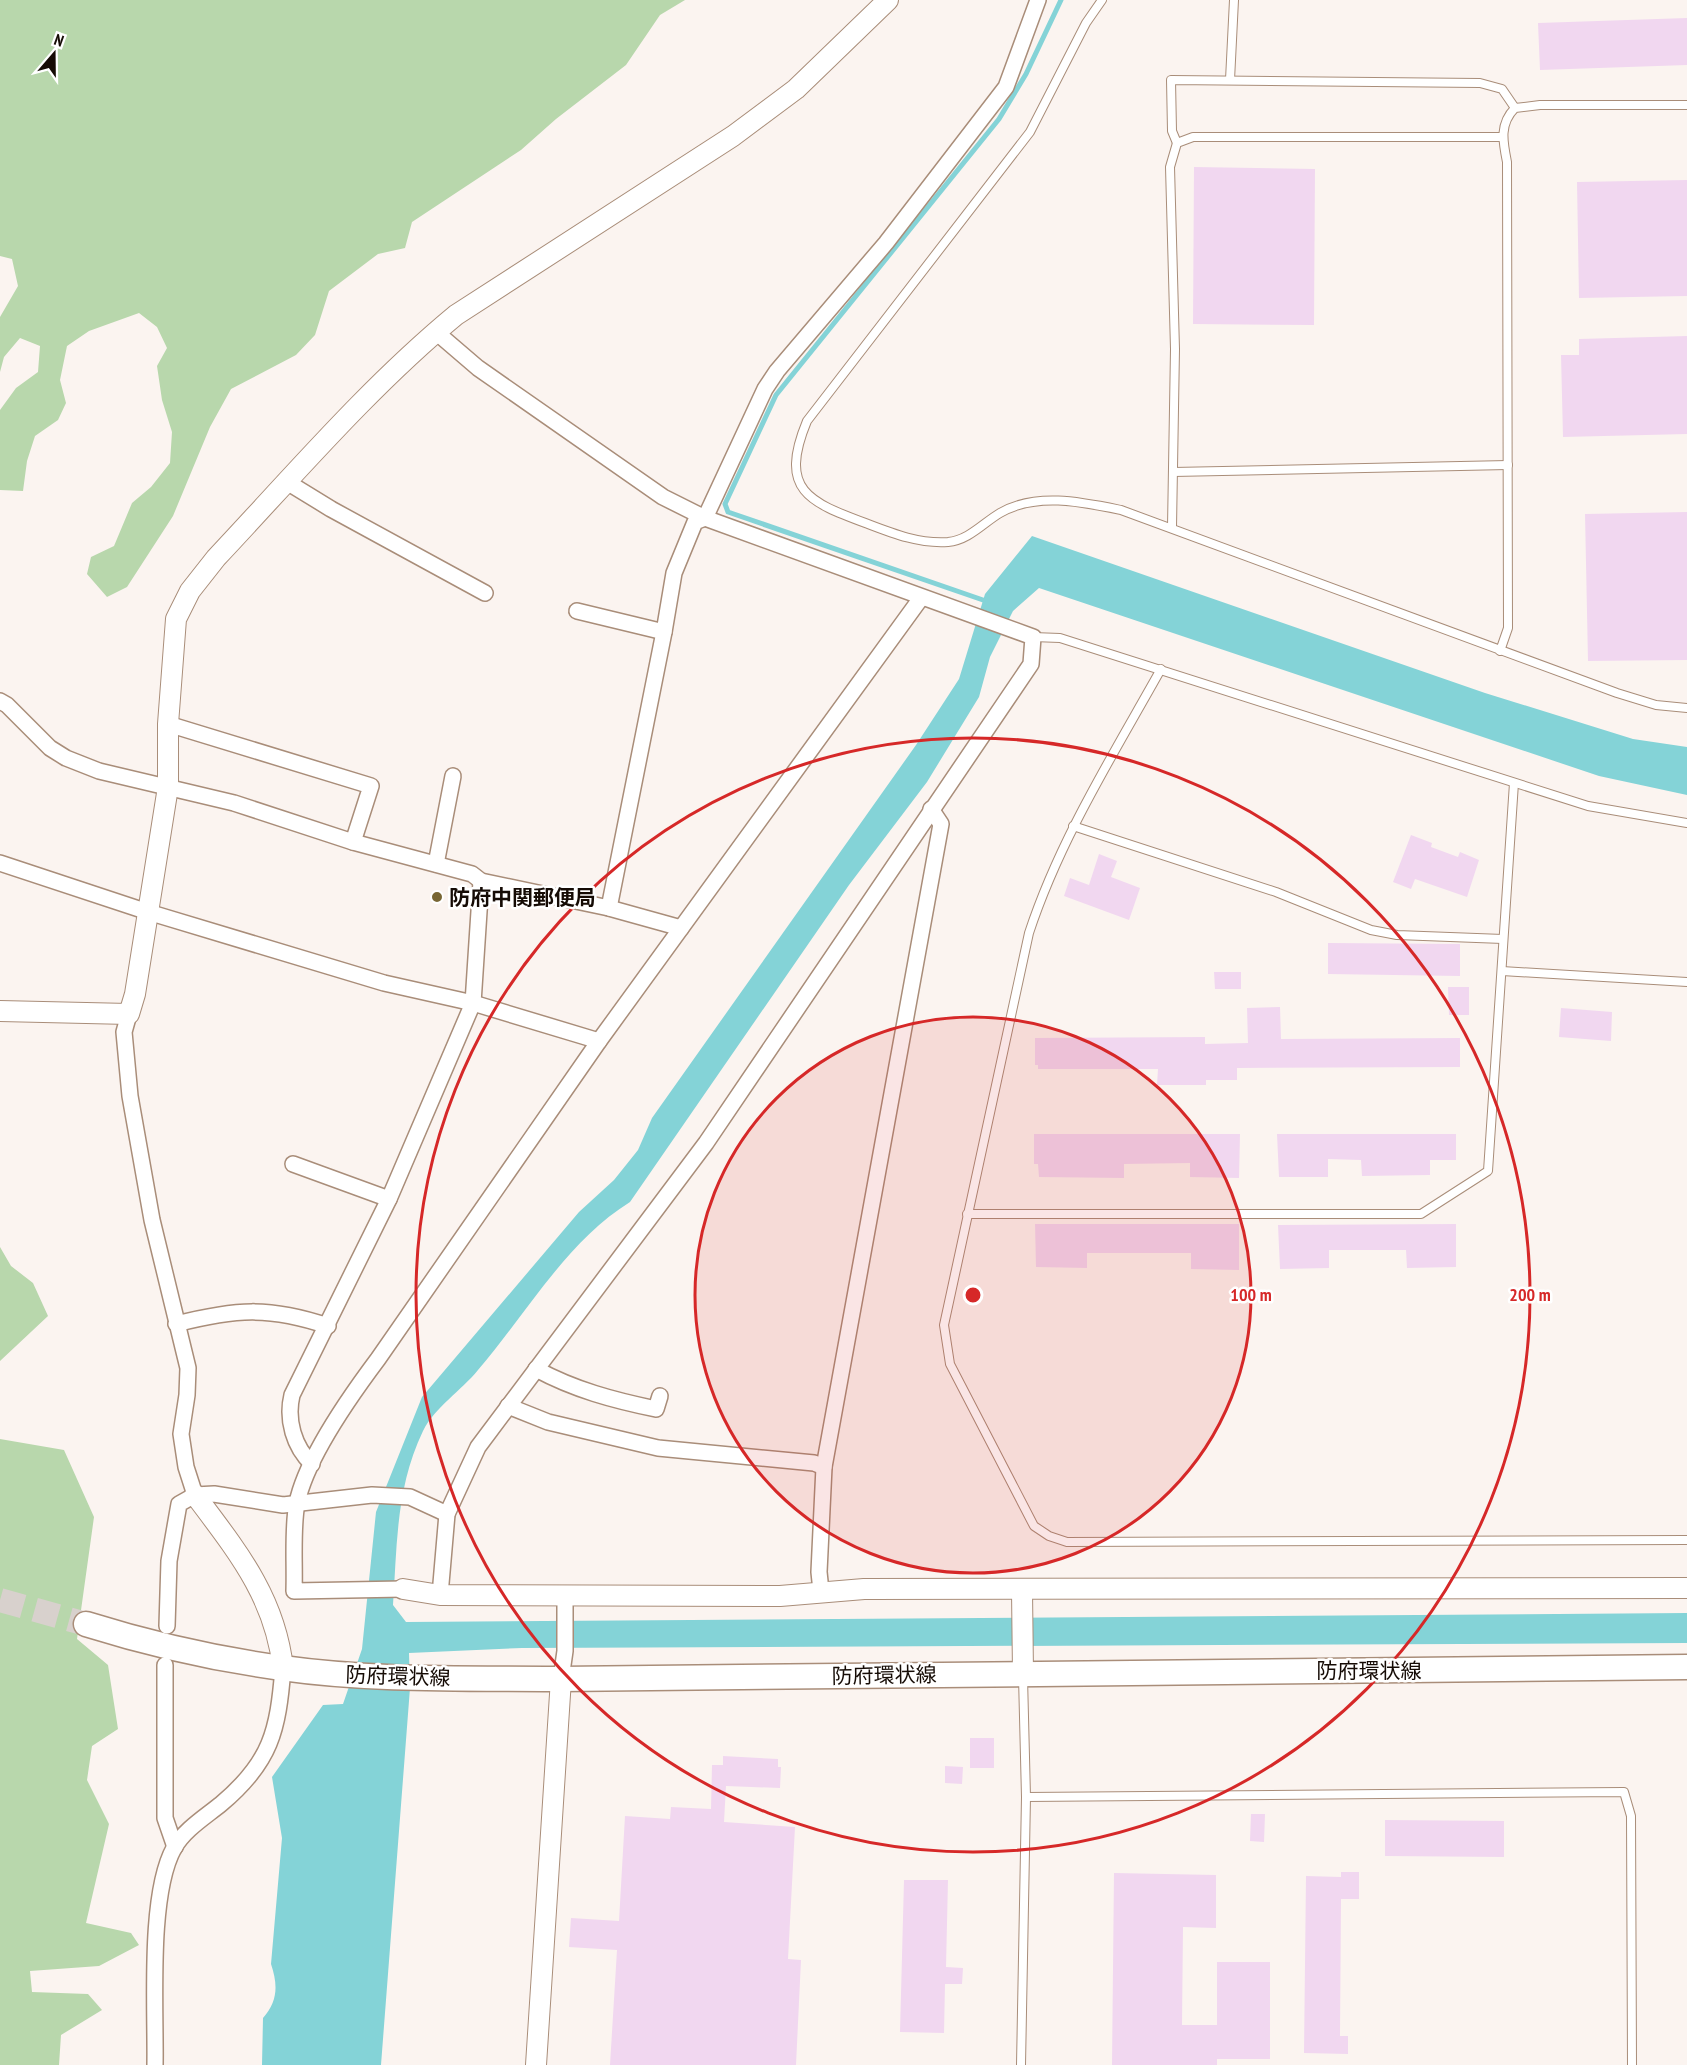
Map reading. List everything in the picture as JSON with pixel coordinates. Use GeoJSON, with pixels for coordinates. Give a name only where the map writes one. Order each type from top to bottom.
{"type":"FeatureCollection","features":[{"type":"Feature","properties":{"kind":"main road","name":"防府環状線"},"geometry":{"type":"LineString","coordinates":[[86,1624],[195,1654],[283,1668],[348,1675],[419,1677],[561,1678],[1687,1667]]}},
{"type":"Feature","properties":{"kind":"street"},"geometry":{"type":"LineString","coordinates":[[155,2065],[158,1910],[162,1877],[175,1847],[193,1827],[251,1776],[266,1754],[279,1714],[283,1668],[280,1639],[255,1578],[195,1495],[186,1467],[182,1434],[188,1368],[152,1220],[130,1096],[124,1032],[135,994],[168,787],[168,724],[176,619],[190,591],[216,558],[398,366],[436,332],[456,315],[733,136],[796,89],[888,0]]}},
{"type":"Feature","properties":{"kind":"street"},"geometry":{"type":"LineString","coordinates":[[609,908],[674,573],[695,522],[705,518],[765,389],[777,371],[886,243],[1006,87],[1038,0]]}},
{"type":"Feature","properties":{"kind":"street"},"geometry":{"type":"LineString","coordinates":[[436,332],[478,368],[663,497],[705,518],[1033,637],[1031,664],[706,1143],[478,1447],[447,1514],[440,1595]]}},
{"type":"Feature","properties":{"kind":"street"},"geometry":{"type":"LineString","coordinates":[[287,482],[331,509],[485,593]]}},
{"type":"Feature","properties":{"kind":"street"},"geometry":{"type":"LineString","coordinates":[[921,598],[599,1041],[378,1359],[348,1398],[312,1464],[297,1504],[294,1591],[403,1589],[440,1595],[565,1599],[780,1596],[821,1591],[1022,1596],[1687,1588]]}},
{"type":"Feature","properties":{"kind":"street"},"geometry":{"type":"LineString","coordinates":[[576,612],[664,632]]}},
{"type":"Feature","properties":{"kind":"street"},"geometry":{"type":"LineString","coordinates":[[0,701],[7,705],[50,748],[66,758],[99,771],[234,803],[353,842],[472,874],[481,881],[609,908],[681,928]]}},
{"type":"Feature","properties":{"kind":"street"},"geometry":{"type":"LineString","coordinates":[[168,724],[371,786],[353,842]]}},
{"type":"Feature","properties":{"kind":"street"},"geometry":{"type":"LineString","coordinates":[[436,864],[453,776]]}},
{"type":"Feature","properties":{"kind":"street"},"geometry":{"type":"LineString","coordinates":[[821,1591],[819,1572],[824,1467],[941,824],[931,809]]}},
{"type":"Feature","properties":{"kind":"street"},"geometry":{"type":"LineString","coordinates":[[0,863],[148,912],[384,983],[473,1003],[599,1041]]}},
{"type":"Feature","properties":{"kind":"street"},"geometry":{"type":"LineString","coordinates":[[312,1464],[304,1456],[290,1425],[288,1411],[292,1395],[389,1199],[473,1003],[481,881]]}},
{"type":"Feature","properties":{"kind":"street"},"geometry":{"type":"LineString","coordinates":[[0,1011],[129,1014]]}},
{"type":"Feature","properties":{"kind":"street"},"geometry":{"type":"LineString","coordinates":[[293,1164],[389,1199]]}},
{"type":"Feature","properties":{"kind":"street"},"geometry":{"type":"LineString","coordinates":[[176,1324],[222,1312],[244,1310],[285,1313],[328,1326]]}},
{"type":"Feature","properties":{"kind":"street"},"geometry":{"type":"LineString","coordinates":[[536,1369],[562,1383],[603,1398],[656,1409],[660,1396]]}},
{"type":"Feature","properties":{"kind":"street"},"geometry":{"type":"LineString","coordinates":[[508,1406],[548,1422],[658,1448],[814,1463],[824,1467]]}},
{"type":"Feature","properties":{"kind":"street"},"geometry":{"type":"LineString","coordinates":[[167,1626],[169,1561],[179,1504],[195,1495],[214,1494],[283,1505],[372,1495],[411,1497],[447,1514]]}},
{"type":"Feature","properties":{"kind":"street"},"geometry":{"type":"LineString","coordinates":[[1022,1596],[1023,1673]]}},
{"type":"Feature","properties":{"kind":"street"},"geometry":{"type":"LineString","coordinates":[[537,2065],[561,1678],[565,1651],[565,1599]]}},
{"type":"Feature","properties":{"kind":"street"},"geometry":{"type":"LineString","coordinates":[[165,1665],[165,1818],[175,1847]]}},
{"type":"Feature","properties":{"kind":"lane"},"geometry":{"type":"LineString","coordinates":[[1102,0],[1086,23],[1030,132],[807,421],[794,458],[804,490],[816,504],[906,538],[950,542],[968,536],[1000,513],[1025,502],[1090,503],[1121,510],[1617,693],[1656,705],[1687,708]]}},
{"type":"Feature","properties":{"kind":"lane"},"geometry":{"type":"LineString","coordinates":[[1230,80],[1234,0]]}},
{"type":"Feature","properties":{"kind":"lane"},"geometry":{"type":"LineString","coordinates":[[1172,527],[1175,349],[1170,167],[1177,143],[1172,131],[1171,80],[1480,83],[1502,89],[1515,108]]}},
{"type":"Feature","properties":{"kind":"lane"},"geometry":{"type":"LineString","coordinates":[[1500,651],[1508,628],[1507,162],[1502,137],[1506,116],[1515,108],[1540,105],[1687,105]]}},
{"type":"Feature","properties":{"kind":"lane"},"geometry":{"type":"LineString","coordinates":[[1177,143],[1193,137],[1502,137]]}},
{"type":"Feature","properties":{"kind":"lane"},"geometry":{"type":"LineString","coordinates":[[1173,472],[1508,465]]}},
{"type":"Feature","properties":{"kind":"lane"},"geometry":{"type":"LineString","coordinates":[[1033,637],[1060,638],[1588,806],[1687,823]]}},
{"type":"Feature","properties":{"kind":"lane"},"geometry":{"type":"LineString","coordinates":[[1161,669],[1073,826],[1045,885],[1029,933],[944,1325],[950,1365],[1034,1526],[1048,1536],[1066,1542],[1687,1540]]}},
{"type":"Feature","properties":{"kind":"lane"},"geometry":{"type":"LineString","coordinates":[[968,1214],[1421,1214],[1488,1170],[1514,783]]}},
{"type":"Feature","properties":{"kind":"lane"},"geometry":{"type":"LineString","coordinates":[[1073,826],[1276,892],[1371,930],[1397,935],[1503,939]]}},
{"type":"Feature","properties":{"kind":"lane"},"geometry":{"type":"LineString","coordinates":[[1502,970],[1687,982]]}},
{"type":"Feature","properties":{"kind":"lane"},"geometry":{"type":"LineString","coordinates":[[1021,2065],[1026,1797],[1023,1673]]}},
{"type":"Feature","properties":{"kind":"lane"},"geometry":{"type":"LineString","coordinates":[[1026,1797],[1624,1792],[1630,1816],[1632,2065]]}},
{"type":"Feature","properties":{"kind":"green space"},"geometry":{"type":"Polygon","coordinates":[[[0,0],[685,0],[660,15],[626,65],[556,119],[521,150],[412,222],[405,248],[378,254],[329,291],[315,335],[296,355],[231,389],[210,427],[173,516],[127,587],[107,597],[87,574],[91,557],[114,546],[132,503],[151,487],[170,463],[172,432],[162,400],[157,366],[167,348],[157,327],[139,313],[89,331],[67,346],[60,380],[66,403],[58,420],[35,436],[27,461],[23,491],[0,490],[0,410],[16,388],[38,372],[40,346],[20,338],[4,357],[0,372],[0,317],[18,286],[12,259],[0,256],[0,0]]]}},
{"type":"Feature","properties":{"kind":"green space"},"geometry":{"type":"Polygon","coordinates":[[[0,1247],[11,1266],[33,1283],[48,1316],[0,1361],[0,1247]]]}},
{"type":"Feature","properties":{"kind":"green space"},"geometry":{"type":"Polygon","coordinates":[[[0,1439],[64,1450],[94,1517],[77,1639],[108,1665],[118,1729],[92,1746],[87,1780],[109,1824],[86,1923],[131,1933],[139,1945],[99,1966],[30,1971],[32,1992],[88,1994],[102,2010],[61,2035],[59,2065],[0,2065],[0,1439]]]}},
{"type":"Feature","properties":{"kind":"water"},"geometry":{"type":"Polygon","coordinates":[[[1032,536],[1485,693],[1633,739],[1687,747],[1687,795],[1599,776],[1039,588],[1013,611],[990,657],[979,697],[927,782],[849,885],[630,1202],[586,1237],[548,1280],[478,1370],[428,1422],[407,1473],[399,1516],[393,1605],[406,1622],[1687,1613],[1687,1643],[522,1648],[409,1653],[410,1688],[381,2065],[262,2065],[263,2018],[272,2005],[276,1986],[271,1964],[282,1838],[272,1777],[323,1705],[343,1704],[362,1649],[376,1512],[422,1397],[579,1212],[614,1180],[638,1150],[652,1118],[916,745],[959,679],[985,594],[1032,536]]]}},
{"type":"Feature","properties":{"kind":"building"},"geometry":{"type":"Polygon","coordinates":[[[1687,18],[1687,65],[1540,70],[1538,23],[1687,18]]]}},
{"type":"Feature","properties":{"kind":"building"},"geometry":{"type":"Polygon","coordinates":[[[1194,167],[1315,169],[1314,325],[1193,324],[1194,167]]]}},
{"type":"Feature","properties":{"kind":"building"},"geometry":{"type":"Polygon","coordinates":[[[1687,180],[1687,296],[1579,298],[1577,182],[1687,180]]]}},
{"type":"Feature","properties":{"kind":"building"},"geometry":{"type":"Polygon","coordinates":[[[1687,336],[1687,434],[1563,437],[1561,355],[1579,355],[1579,339],[1687,336]]]}},
{"type":"Feature","properties":{"kind":"building"},"geometry":{"type":"Polygon","coordinates":[[[1687,512],[1687,660],[1588,661],[1585,514],[1687,512]]]}},
{"type":"Feature","properties":{"kind":"building"},"geometry":{"type":"Polygon","coordinates":[[[1411,835],[1432,843],[1431,847],[1458,857],[1460,852],[1479,860],[1467,897],[1415,879],[1411,889],[1393,882],[1411,835]]]}},
{"type":"Feature","properties":{"kind":"building"},"geometry":{"type":"Polygon","coordinates":[[[1099,854],[1117,861],[1111,877],[1140,888],[1129,920],[1064,896],[1070,878],[1089,885],[1099,854]]]}},
{"type":"Feature","properties":{"kind":"building"},"geometry":{"type":"Polygon","coordinates":[[[1328,943],[1460,944],[1460,976],[1328,974],[1328,943]]]}},
{"type":"Feature","properties":{"kind":"building"},"geometry":{"type":"Polygon","coordinates":[[[1214,972],[1241,972],[1241,989],[1215,989],[1214,972]]]}},
{"type":"Feature","properties":{"kind":"building"},"geometry":{"type":"Polygon","coordinates":[[[1448,987],[1469,987],[1469,1015],[1449,1015],[1448,987]]]}},
{"type":"Feature","properties":{"kind":"building"},"geometry":{"type":"Polygon","coordinates":[[[1280,1007],[1281,1039],[1460,1038],[1460,1067],[1237,1068],[1237,1080],[1206,1080],[1206,1085],[1157,1085],[1158,1069],[1038,1069],[1038,1065],[1035,1065],[1035,1038],[1205,1037],[1205,1044],[1248,1043],[1247,1008],[1280,1007]]]}},
{"type":"Feature","properties":{"kind":"building"},"geometry":{"type":"Polygon","coordinates":[[[1561,1008],[1612,1012],[1611,1041],[1559,1037],[1561,1008]]]}},
{"type":"Feature","properties":{"kind":"building"},"geometry":{"type":"Polygon","coordinates":[[[1034,1134],[1240,1134],[1239,1178],[1190,1177],[1190,1163],[1124,1164],[1124,1178],[1039,1177],[1038,1164],[1034,1164],[1034,1134]]]}},
{"type":"Feature","properties":{"kind":"building"},"geometry":{"type":"Polygon","coordinates":[[[1277,1134],[1456,1134],[1456,1160],[1430,1160],[1430,1175],[1362,1176],[1361,1160],[1328,1159],[1328,1177],[1279,1177],[1277,1134]]]}},
{"type":"Feature","properties":{"kind":"building"},"geometry":{"type":"Polygon","coordinates":[[[1035,1224],[1239,1224],[1239,1270],[1191,1269],[1191,1253],[1087,1253],[1087,1268],[1036,1267],[1035,1224]]]}},
{"type":"Feature","properties":{"kind":"building"},"geometry":{"type":"Polygon","coordinates":[[[1456,1224],[1456,1267],[1407,1268],[1406,1250],[1329,1250],[1329,1268],[1280,1269],[1278,1225],[1456,1224]]]}},
{"type":"Feature","properties":{"kind":"building"},"geometry":{"type":"Polygon","coordinates":[[[970,1738],[994,1738],[994,1768],[970,1768],[970,1738]]]}},
{"type":"Feature","properties":{"kind":"building"},"geometry":{"type":"Polygon","coordinates":[[[723,1756],[778,1759],[778,1767],[781,1767],[780,1788],[726,1786],[724,1822],[795,1827],[788,1959],[801,1960],[796,2065],[610,2065],[617,1950],[569,1947],[571,1918],[619,1921],[625,1816],[670,1819],[671,1807],[711,1809],[712,1765],[723,1765],[723,1756]]]}},
{"type":"Feature","properties":{"kind":"building"},"geometry":{"type":"Polygon","coordinates":[[[945,1766],[963,1767],[962,1784],[945,1783],[945,1766]]]}},
{"type":"Feature","properties":{"kind":"building"},"geometry":{"type":"Polygon","coordinates":[[[1251,1814],[1265,1814],[1264,1842],[1250,1841],[1251,1814]]]}},
{"type":"Feature","properties":{"kind":"building"},"geometry":{"type":"Polygon","coordinates":[[[1385,1820],[1504,1821],[1504,1857],[1385,1856],[1385,1820]]]}},
{"type":"Feature","properties":{"kind":"building"},"geometry":{"type":"Polygon","coordinates":[[[1341,1872],[1359,1872],[1359,1899],[1341,1899],[1340,2036],[1348,2036],[1348,2054],[1304,2053],[1306,1876],[1341,1877],[1341,1872]]]}},
{"type":"Feature","properties":{"kind":"building"},"geometry":{"type":"Polygon","coordinates":[[[1114,1873],[1216,1875],[1216,1928],[1183,1927],[1182,2025],[1217,2025],[1217,1962],[1270,1962],[1270,2059],[1217,2059],[1217,2065],[1112,2065],[1114,1873]]]}},
{"type":"Feature","properties":{"kind":"building"},"geometry":{"type":"Polygon","coordinates":[[[904,1880],[948,1880],[946,1967],[963,1968],[962,1984],[945,1984],[944,2033],[900,2032],[904,1880]]]}},
{"type":"Feature","properties":{"kind":"waterway"},"geometry":{"type":"LineString","coordinates":[[983,600],[728,512],[725,504],[776,395],[999,119],[1026,74],[1061,0]]}},
{"type":"Feature","properties":{"kind":"tunnel"},"geometry":{"type":"LineString","coordinates":[[0,1600],[86,1624]]}},
{"type":"Feature","properties":{"kind":"place","name":"防府中関郵便局"},"geometry":{"type":"Point","coordinates":[437,897]}}]}
